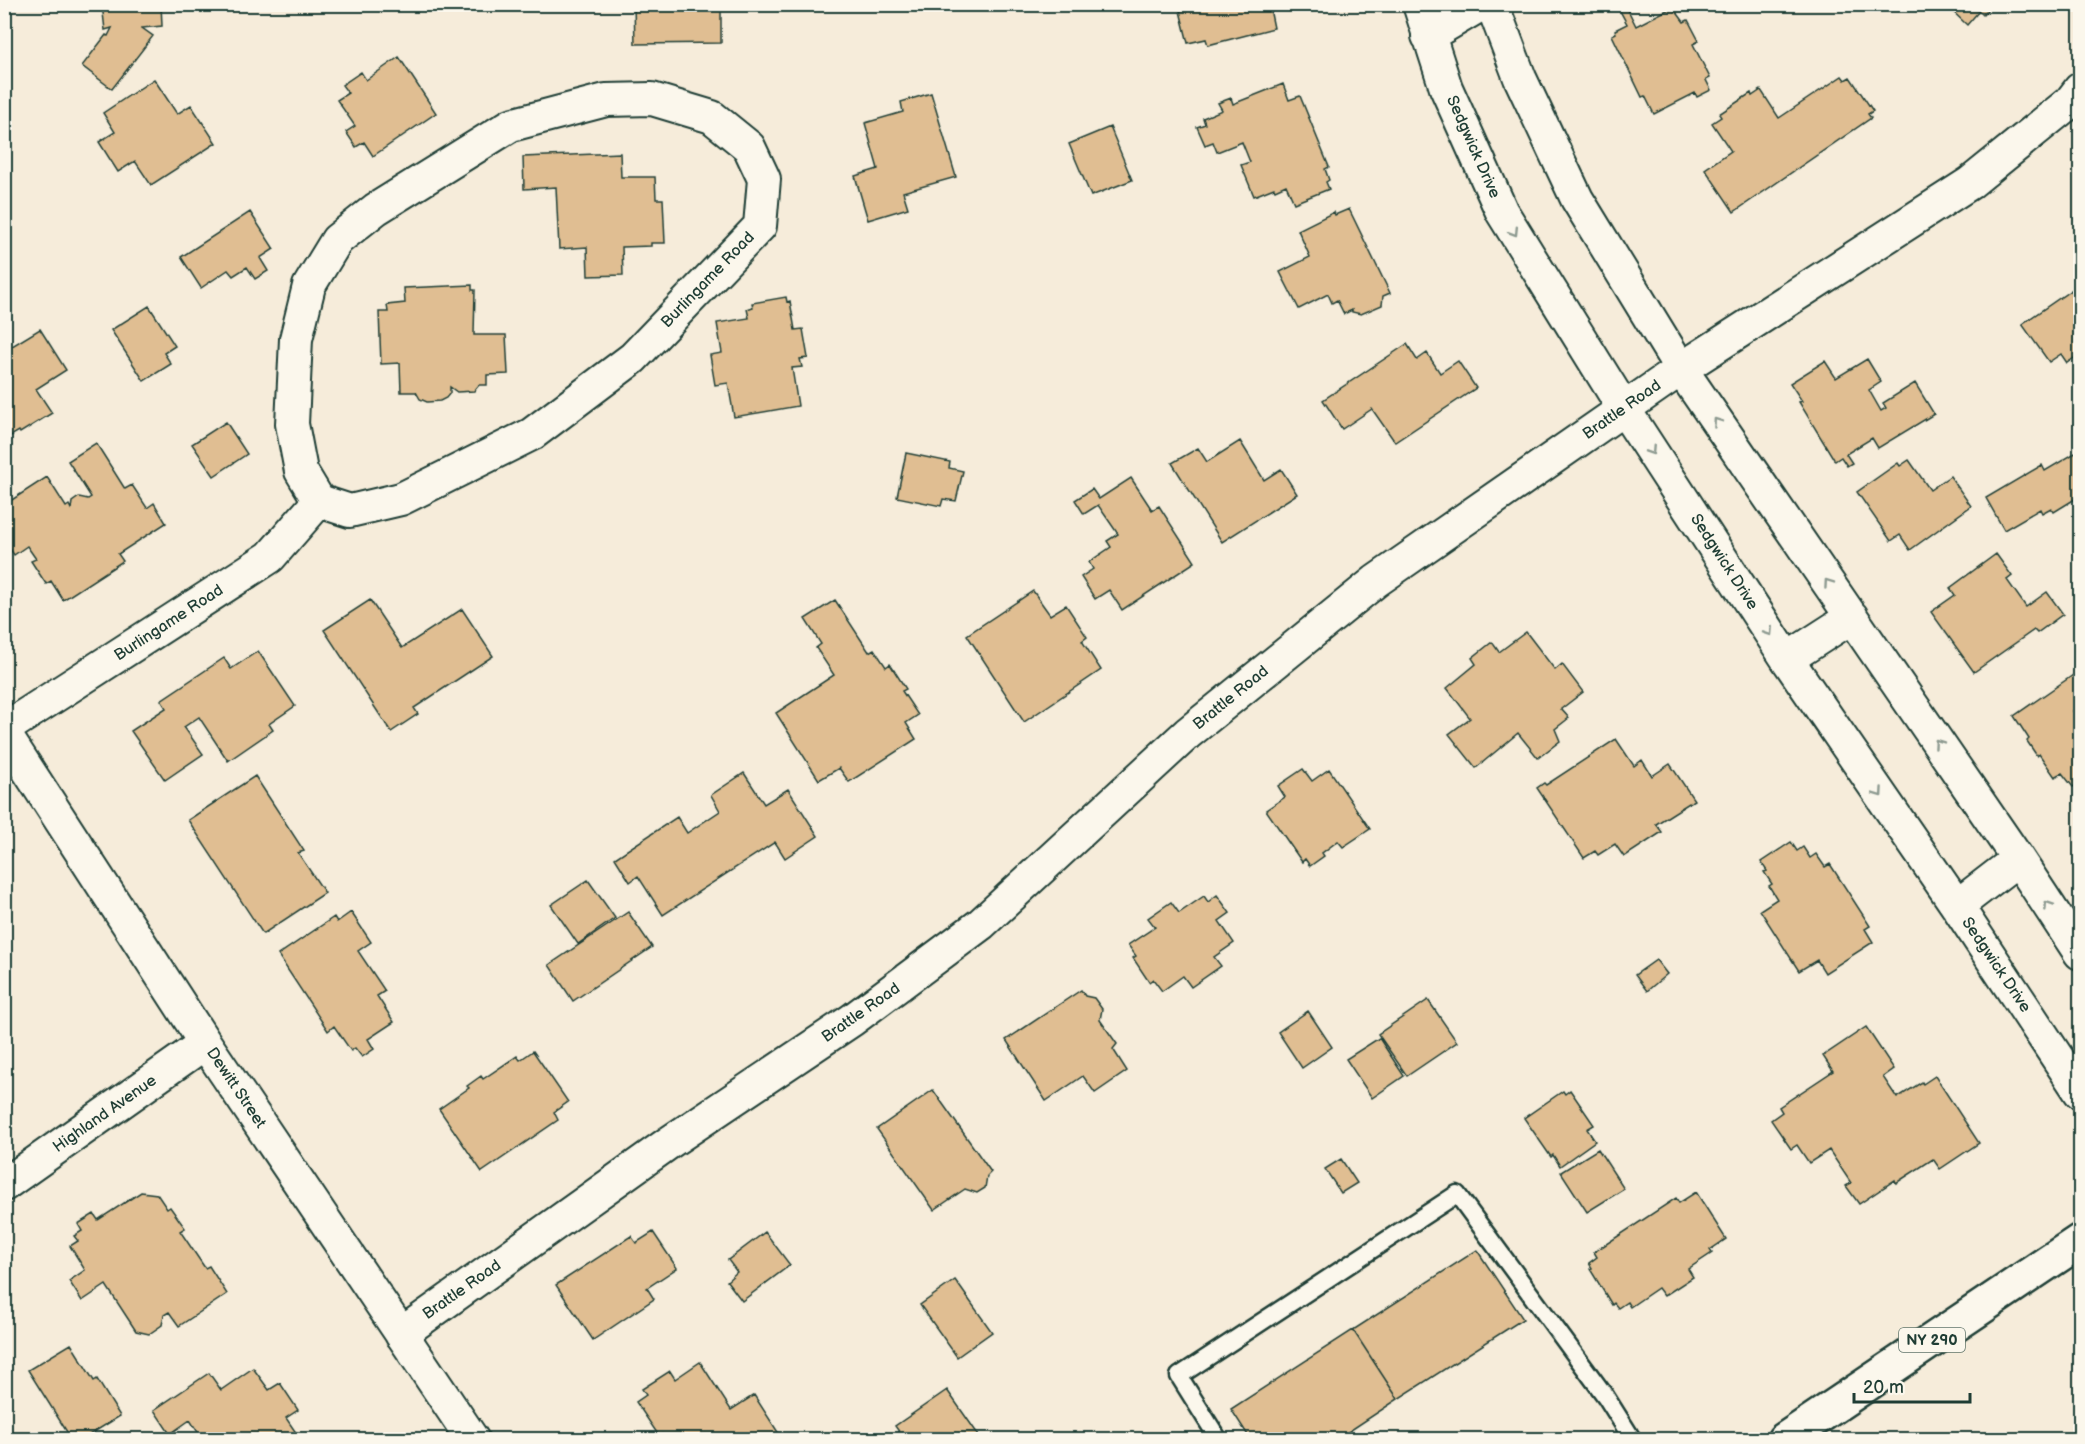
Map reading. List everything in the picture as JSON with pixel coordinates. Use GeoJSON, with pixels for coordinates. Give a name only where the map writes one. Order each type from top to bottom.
{"type":"FeatureCollection","features":[{"type":"Feature","properties":{"kind":"main road","name":"NY 290"},"geometry":{"type":"LineString","coordinates":[[1785,1439],[2080,1241]]}},
{"type":"Feature","properties":{"kind":"street","name":"Sedgwick Drive"},"geometry":{"type":"LineString","coordinates":[[1419,4],[1446,88],[1502,212],[1624,409],[1787,659],[1957,906],[2080,1092]]}},
{"type":"Feature","properties":{"kind":"street"},"geometry":{"type":"LineString","coordinates":[[1428,36],[1482,4]]}},
{"type":"Feature","properties":{"kind":"street"},"geometry":{"type":"LineString","coordinates":[[1492,4],[1520,78],[1578,199],[1681,369],[2018,859],[2080,953]]}},
{"type":"Feature","properties":{"kind":"street","name":"Brattle Road"},"geometry":{"type":"LineString","coordinates":[[401,1334],[670,1142],[852,1020],[981,924],[1188,733],[1367,588],[1681,369],[1970,183],[2070,102],[2080,89]]}},
{"type":"Feature","properties":{"kind":"street","name":"Burlingame Road"},"geometry":{"type":"LineString","coordinates":[[652,99],[712,117],[749,147],[764,179],[760,226],[633,358],[532,434],[401,499],[350,511],[319,501],[301,471],[292,424],[296,339],[309,286],[337,240],[376,209],[511,125],[606,100],[652,99]]}},
{"type":"Feature","properties":{"kind":"street","name":"Burlingame Road"},"geometry":{"type":"LineString","coordinates":[[4,731],[270,557],[319,501]]}},
{"type":"Feature","properties":{"kind":"street"},"geometry":{"type":"LineString","coordinates":[[1787,659],[1852,617]]}},
{"type":"Feature","properties":{"kind":"street","name":"Dewitt Street"},"geometry":{"type":"LineString","coordinates":[[4,731],[14,765],[473,1440]]}},
{"type":"Feature","properties":{"kind":"street"},"geometry":{"type":"LineString","coordinates":[[1957,906],[2018,859]]}},
{"type":"Feature","properties":{"kind":"street","name":"Highland Avenue"},"geometry":{"type":"LineString","coordinates":[[4,1185],[205,1043]]}},
{"type":"Feature","properties":{"kind":"lane"},"geometry":{"type":"LineString","coordinates":[[1219,1440],[1179,1376],[1457,1194],[1606,1397],[1633,1440]]}},
{"type":"Feature","properties":{"kind":"building"},"geometry":{"type":"Polygon","coordinates":[[[102,4],[161,4],[162,26],[142,28],[153,36],[112,89],[82,66],[106,35],[108,36],[112,28],[105,30],[102,4]]]}},
{"type":"Feature","properties":{"kind":"building"},"geometry":{"type":"Polygon","coordinates":[[[634,4],[721,4],[721,43],[635,44],[634,4]]]}},
{"type":"Feature","properties":{"kind":"building"},"geometry":{"type":"Polygon","coordinates":[[[1198,4],[1269,4],[1274,28],[1208,45],[1206,39],[1188,43],[1180,11],[1198,7],[1198,4]]]}},
{"type":"Feature","properties":{"kind":"building"},"geometry":{"type":"Polygon","coordinates":[[[1625,4],[1636,26],[1673,7],[1684,22],[1688,20],[1699,41],[1693,44],[1710,78],[1706,80],[1711,90],[1697,97],[1695,93],[1654,114],[1645,96],[1642,97],[1612,35],[1616,33],[1615,30],[1627,24],[1618,7],[1625,4]]]}},
{"type":"Feature","properties":{"kind":"building"},"geometry":{"type":"Polygon","coordinates":[[[1945,4],[1992,4],[1983,15],[1979,11],[1967,25],[1945,4]]]}},
{"type":"Feature","properties":{"kind":"building"},"geometry":{"type":"Polygon","coordinates":[[[399,57],[436,113],[373,156],[364,142],[356,147],[346,132],[355,126],[337,100],[348,93],[342,85],[361,72],[366,80],[399,57]]]}},
{"type":"Feature","properties":{"kind":"building"},"geometry":{"type":"Polygon","coordinates":[[[1842,76],[1845,80],[1850,77],[1873,111],[1868,114],[1871,118],[1734,212],[1705,169],[1731,151],[1712,123],[1721,117],[1719,114],[1751,93],[1752,96],[1761,90],[1779,118],[1842,76]]]}},
{"type":"Feature","properties":{"kind":"building"},"geometry":{"type":"Polygon","coordinates":[[[154,79],[177,114],[191,105],[216,143],[151,185],[135,161],[118,172],[99,142],[115,132],[103,113],[154,79]]]}},
{"type":"Feature","properties":{"kind":"building"},"geometry":{"type":"Polygon","coordinates":[[[1283,84],[1289,100],[1300,96],[1329,167],[1325,169],[1329,189],[1294,203],[1286,185],[1254,196],[1241,165],[1250,162],[1242,142],[1217,152],[1213,142],[1205,145],[1197,127],[1205,124],[1203,118],[1222,110],[1218,103],[1231,98],[1233,104],[1283,84]]]}},
{"type":"Feature","properties":{"kind":"building"},"geometry":{"type":"Polygon","coordinates":[[[931,93],[956,177],[903,192],[908,208],[868,220],[855,176],[878,169],[865,123],[903,112],[901,102],[931,93]]]}},
{"type":"Feature","properties":{"kind":"building"},"geometry":{"type":"Polygon","coordinates":[[[1110,127],[1132,180],[1091,196],[1069,144],[1110,127]]]}},
{"type":"Feature","properties":{"kind":"building"},"geometry":{"type":"Polygon","coordinates":[[[620,153],[621,177],[655,177],[656,199],[663,199],[665,243],[622,247],[623,275],[588,276],[587,247],[559,249],[556,187],[524,189],[523,157],[620,153]]]}},
{"type":"Feature","properties":{"kind":"building"},"geometry":{"type":"Polygon","coordinates":[[[1349,209],[1390,293],[1383,296],[1382,305],[1361,314],[1352,312],[1352,310],[1344,314],[1337,300],[1332,303],[1328,294],[1299,309],[1280,272],[1310,257],[1298,230],[1334,212],[1335,215],[1349,209]]]}},
{"type":"Feature","properties":{"kind":"building"},"geometry":{"type":"Polygon","coordinates":[[[250,212],[274,249],[260,258],[268,271],[255,279],[247,267],[233,276],[228,270],[201,288],[181,257],[250,212]]]}},
{"type":"Feature","properties":{"kind":"building"},"geometry":{"type":"Polygon","coordinates":[[[2080,284],[2080,354],[2067,363],[2061,354],[2049,362],[2022,324],[2080,284]]]}},
{"type":"Feature","properties":{"kind":"building"},"geometry":{"type":"Polygon","coordinates":[[[472,285],[472,290],[475,290],[474,335],[506,335],[508,374],[487,375],[487,385],[479,385],[474,391],[457,392],[450,387],[450,393],[440,401],[427,402],[420,399],[416,392],[401,392],[400,363],[381,364],[379,312],[388,312],[387,305],[405,303],[404,288],[472,285]]]}},
{"type":"Feature","properties":{"kind":"building"},"geometry":{"type":"Polygon","coordinates":[[[786,297],[787,302],[790,301],[795,330],[803,329],[808,358],[800,359],[802,367],[792,368],[798,406],[734,417],[728,383],[715,385],[710,355],[722,353],[717,323],[749,318],[747,309],[753,307],[752,303],[786,297]]]}},
{"type":"Feature","properties":{"kind":"building"},"geometry":{"type":"Polygon","coordinates":[[[149,306],[175,346],[164,353],[171,364],[144,381],[111,330],[149,306]]]}},
{"type":"Feature","properties":{"kind":"building"},"geometry":{"type":"Polygon","coordinates":[[[40,329],[66,370],[36,389],[52,413],[4,440],[4,344],[6,343],[9,348],[40,329]]]}},
{"type":"Feature","properties":{"kind":"building"},"geometry":{"type":"Polygon","coordinates":[[[1407,344],[1417,360],[1427,353],[1440,373],[1458,361],[1476,388],[1395,442],[1372,409],[1342,429],[1323,400],[1407,344]]]}},
{"type":"Feature","properties":{"kind":"building"},"geometry":{"type":"Polygon","coordinates":[[[1867,359],[1881,382],[1869,390],[1881,411],[1886,408],[1883,403],[1915,383],[1934,414],[1878,448],[1872,438],[1846,454],[1852,463],[1847,466],[1841,457],[1835,461],[1790,383],[1825,361],[1836,378],[1867,359]]]}},
{"type":"Feature","properties":{"kind":"building"},"geometry":{"type":"Polygon","coordinates":[[[226,422],[247,454],[214,476],[192,444],[226,422]]]}},
{"type":"Feature","properties":{"kind":"building"},"geometry":{"type":"Polygon","coordinates":[[[1240,441],[1264,480],[1281,469],[1297,494],[1222,542],[1172,463],[1198,448],[1207,462],[1240,441]]]}},
{"type":"Feature","properties":{"kind":"building"},"geometry":{"type":"Polygon","coordinates":[[[96,443],[125,489],[132,485],[147,508],[154,503],[166,523],[118,554],[123,561],[63,600],[51,581],[46,584],[31,561],[36,559],[27,546],[14,555],[4,540],[4,505],[47,477],[66,507],[69,505],[71,509],[72,502],[79,497],[88,499],[91,497],[68,461],[96,443]]]}},
{"type":"Feature","properties":{"kind":"building"},"geometry":{"type":"Polygon","coordinates":[[[2080,450],[2080,496],[2054,512],[2051,508],[2042,513],[2040,509],[2004,530],[1986,498],[2042,465],[2045,471],[2080,450]]]}},
{"type":"Feature","properties":{"kind":"building"},"geometry":{"type":"Polygon","coordinates":[[[906,453],[950,462],[949,468],[963,471],[956,501],[943,499],[941,506],[897,497],[906,453]]]}},
{"type":"Feature","properties":{"kind":"building"},"geometry":{"type":"Polygon","coordinates":[[[1909,460],[1930,490],[1950,476],[1971,506],[1910,550],[1900,535],[1891,541],[1857,492],[1898,463],[1900,466],[1909,460]]]}},
{"type":"Feature","properties":{"kind":"building"},"geometry":{"type":"Polygon","coordinates":[[[1131,478],[1152,510],[1159,506],[1195,562],[1122,610],[1109,590],[1095,599],[1081,577],[1093,569],[1089,562],[1111,547],[1107,541],[1118,534],[1098,505],[1084,514],[1075,500],[1092,489],[1099,499],[1131,478]]]}},
{"type":"Feature","properties":{"kind":"building"},"geometry":{"type":"Polygon","coordinates":[[[1996,554],[2012,576],[2007,580],[2026,607],[2047,592],[2063,614],[2037,633],[2034,630],[1974,672],[1931,612],[1955,595],[1950,588],[1996,554]]]}},
{"type":"Feature","properties":{"kind":"building"},"geometry":{"type":"Polygon","coordinates":[[[1033,591],[1050,615],[1066,605],[1087,637],[1082,641],[1101,670],[1024,722],[967,635],[1033,591]]]}},
{"type":"Feature","properties":{"kind":"building"},"geometry":{"type":"Polygon","coordinates":[[[370,600],[402,648],[462,609],[493,656],[414,708],[418,714],[391,732],[324,630],[370,600]]]}},
{"type":"Feature","properties":{"kind":"building"},"geometry":{"type":"Polygon","coordinates":[[[835,600],[869,652],[874,649],[886,667],[890,664],[906,689],[902,691],[918,715],[906,723],[916,739],[849,782],[839,768],[819,780],[776,713],[834,675],[816,648],[821,644],[805,619],[835,600]]]}},
{"type":"Feature","properties":{"kind":"building"},"geometry":{"type":"Polygon","coordinates":[[[1526,632],[1555,670],[1562,664],[1583,692],[1561,709],[1569,718],[1555,729],[1560,741],[1538,758],[1518,733],[1476,768],[1449,734],[1470,718],[1447,688],[1476,664],[1472,658],[1492,642],[1499,652],[1526,632]]]}},
{"type":"Feature","properties":{"kind":"building"},"geometry":{"type":"Polygon","coordinates":[[[258,651],[295,706],[269,724],[273,730],[228,761],[199,717],[184,727],[203,754],[165,780],[131,731],[166,708],[161,700],[224,658],[231,669],[258,651]]]}},
{"type":"Feature","properties":{"kind":"building"},"geometry":{"type":"Polygon","coordinates":[[[2076,673],[2080,680],[2080,706],[2073,711],[2080,722],[2080,782],[2073,787],[2062,773],[2055,777],[2039,754],[2037,756],[2014,716],[2076,673]]]}},
{"type":"Feature","properties":{"kind":"building"},"geometry":{"type":"Polygon","coordinates":[[[1616,739],[1634,766],[1642,760],[1652,776],[1670,764],[1694,800],[1656,824],[1662,832],[1624,857],[1615,844],[1598,855],[1595,851],[1584,858],[1537,788],[1544,783],[1546,785],[1616,739]]]}},
{"type":"Feature","properties":{"kind":"building"},"geometry":{"type":"Polygon","coordinates":[[[1303,769],[1312,781],[1329,769],[1370,829],[1343,847],[1338,841],[1322,853],[1324,856],[1310,866],[1305,859],[1302,862],[1266,810],[1285,797],[1278,786],[1303,769]]]}},
{"type":"Feature","properties":{"kind":"building"},"geometry":{"type":"Polygon","coordinates":[[[744,773],[764,804],[788,789],[818,836],[785,858],[775,842],[663,915],[638,876],[630,882],[615,858],[677,817],[687,833],[720,811],[711,795],[744,773]]]}},
{"type":"Feature","properties":{"kind":"building"},"geometry":{"type":"Polygon","coordinates":[[[255,776],[304,851],[298,853],[325,893],[263,934],[188,820],[255,776]]]}},
{"type":"Feature","properties":{"kind":"building"},"geometry":{"type":"Polygon","coordinates":[[[1791,842],[1797,851],[1803,847],[1810,858],[1816,854],[1825,867],[1830,864],[1870,926],[1865,929],[1873,942],[1825,973],[1817,960],[1799,971],[1760,910],[1777,899],[1769,886],[1772,884],[1761,862],[1791,842]]]}},
{"type":"Feature","properties":{"kind":"building"},"geometry":{"type":"Polygon","coordinates":[[[588,880],[615,918],[578,944],[551,905],[588,880]]]}},
{"type":"Feature","properties":{"kind":"building"},"geometry":{"type":"Polygon","coordinates":[[[1217,895],[1230,913],[1219,921],[1234,943],[1214,957],[1221,966],[1191,987],[1183,976],[1162,991],[1153,979],[1149,982],[1133,958],[1136,956],[1128,945],[1155,927],[1148,918],[1171,902],[1179,913],[1204,896],[1208,902],[1217,895]]]}},
{"type":"Feature","properties":{"kind":"building"},"geometry":{"type":"Polygon","coordinates":[[[351,912],[371,942],[358,951],[385,991],[377,996],[394,1022],[368,1039],[374,1049],[362,1057],[355,1048],[351,1051],[334,1026],[328,1031],[278,955],[334,917],[337,922],[351,912]]]}},
{"type":"Feature","properties":{"kind":"building"},"geometry":{"type":"Polygon","coordinates":[[[628,912],[652,947],[573,1001],[549,965],[628,912]]]}},
{"type":"Feature","properties":{"kind":"building"},"geometry":{"type":"Polygon","coordinates":[[[1656,960],[1667,974],[1647,991],[1635,975],[1656,960]]]}},
{"type":"Feature","properties":{"kind":"building"},"geometry":{"type":"Polygon","coordinates":[[[1081,990],[1085,996],[1094,998],[1102,1009],[1100,1020],[1117,1044],[1113,1049],[1127,1071],[1095,1093],[1083,1076],[1046,1101],[1006,1040],[1081,990]]]}},
{"type":"Feature","properties":{"kind":"building"},"geometry":{"type":"Polygon","coordinates":[[[1428,1000],[1457,1042],[1407,1076],[1378,1034],[1428,1000]]]}},
{"type":"Feature","properties":{"kind":"building"},"geometry":{"type":"Polygon","coordinates":[[[1308,1011],[1332,1047],[1302,1068],[1278,1032],[1308,1011]]]}},
{"type":"Feature","properties":{"kind":"building"},"geometry":{"type":"Polygon","coordinates":[[[1866,1027],[1894,1069],[1883,1077],[1897,1098],[1935,1076],[1979,1143],[1940,1169],[1933,1159],[1896,1183],[1895,1180],[1859,1204],[1846,1186],[1851,1183],[1829,1150],[1809,1163],[1797,1145],[1791,1149],[1771,1120],[1782,1112],[1779,1107],[1833,1071],[1823,1056],[1866,1027]]]}},
{"type":"Feature","properties":{"kind":"building"},"geometry":{"type":"Polygon","coordinates":[[[1379,1038],[1404,1076],[1372,1098],[1346,1059],[1379,1038]]]}},
{"type":"Feature","properties":{"kind":"building"},"geometry":{"type":"Polygon","coordinates":[[[533,1051],[568,1102],[554,1112],[558,1120],[482,1172],[439,1109],[469,1088],[467,1086],[481,1076],[483,1079],[517,1056],[520,1060],[533,1051]]]}},
{"type":"Feature","properties":{"kind":"building"},"geometry":{"type":"Polygon","coordinates":[[[933,1090],[991,1172],[987,1176],[985,1188],[977,1193],[965,1189],[934,1210],[877,1129],[933,1090]]]}},
{"type":"Feature","properties":{"kind":"building"},"geometry":{"type":"Polygon","coordinates":[[[1570,1090],[1594,1125],[1587,1129],[1595,1141],[1560,1166],[1524,1118],[1563,1091],[1565,1094],[1570,1090]]]}},
{"type":"Feature","properties":{"kind":"building"},"geometry":{"type":"Polygon","coordinates":[[[1598,1149],[1624,1189],[1587,1212],[1561,1172],[1598,1149]]]}},
{"type":"Feature","properties":{"kind":"building"},"geometry":{"type":"Polygon","coordinates":[[[1341,1159],[1357,1183],[1341,1193],[1325,1169],[1341,1159]]]}},
{"type":"Feature","properties":{"kind":"building"},"geometry":{"type":"Polygon","coordinates":[[[141,1192],[157,1194],[167,1209],[170,1207],[185,1228],[180,1231],[205,1268],[209,1266],[227,1294],[179,1326],[169,1312],[164,1315],[162,1325],[149,1334],[136,1331],[106,1285],[82,1301],[69,1281],[85,1270],[70,1246],[78,1241],[74,1236],[82,1231],[78,1224],[94,1214],[98,1220],[141,1192]]]}},
{"type":"Feature","properties":{"kind":"building"},"geometry":{"type":"Polygon","coordinates":[[[1696,1192],[1726,1239],[1710,1250],[1712,1253],[1688,1269],[1693,1277],[1664,1296],[1658,1288],[1630,1307],[1627,1302],[1618,1308],[1614,1303],[1612,1305],[1590,1269],[1592,1268],[1589,1263],[1597,1257],[1594,1252],[1676,1198],[1679,1203],[1696,1192]]]}},
{"type":"Feature","properties":{"kind":"building"},"geometry":{"type":"Polygon","coordinates":[[[653,1232],[677,1268],[647,1288],[654,1299],[593,1340],[556,1285],[631,1236],[636,1243],[653,1232]]]}},
{"type":"Feature","properties":{"kind":"building"},"geometry":{"type":"Polygon","coordinates":[[[765,1232],[790,1265],[742,1301],[727,1281],[737,1272],[728,1260],[765,1232]]]}},
{"type":"Feature","properties":{"kind":"building"},"geometry":{"type":"Polygon","coordinates":[[[1477,1250],[1523,1319],[1398,1399],[1353,1330],[1477,1250]]]}},
{"type":"Feature","properties":{"kind":"building"},"geometry":{"type":"Polygon","coordinates":[[[955,1280],[992,1332],[957,1357],[920,1305],[955,1280]]]}},
{"type":"Feature","properties":{"kind":"building"},"geometry":{"type":"Polygon","coordinates":[[[1353,1330],[1398,1399],[1336,1440],[1251,1440],[1231,1409],[1353,1330]]]}},
{"type":"Feature","properties":{"kind":"building"},"geometry":{"type":"Polygon","coordinates":[[[71,1344],[94,1381],[97,1379],[120,1416],[81,1440],[72,1440],[28,1370],[71,1344]]]}},
{"type":"Feature","properties":{"kind":"building"},"geometry":{"type":"Polygon","coordinates":[[[700,1362],[731,1410],[754,1395],[783,1440],[665,1440],[662,1434],[659,1436],[636,1402],[646,1395],[642,1389],[670,1371],[675,1379],[700,1362]]]}},
{"type":"Feature","properties":{"kind":"building"},"geometry":{"type":"Polygon","coordinates":[[[253,1368],[269,1390],[280,1383],[298,1410],[286,1418],[301,1440],[203,1440],[190,1420],[170,1434],[154,1410],[209,1373],[221,1390],[253,1368]]]}},
{"type":"Feature","properties":{"kind":"building"},"geometry":{"type":"Polygon","coordinates":[[[947,1390],[982,1440],[905,1440],[895,1426],[947,1390]]]}}]}
